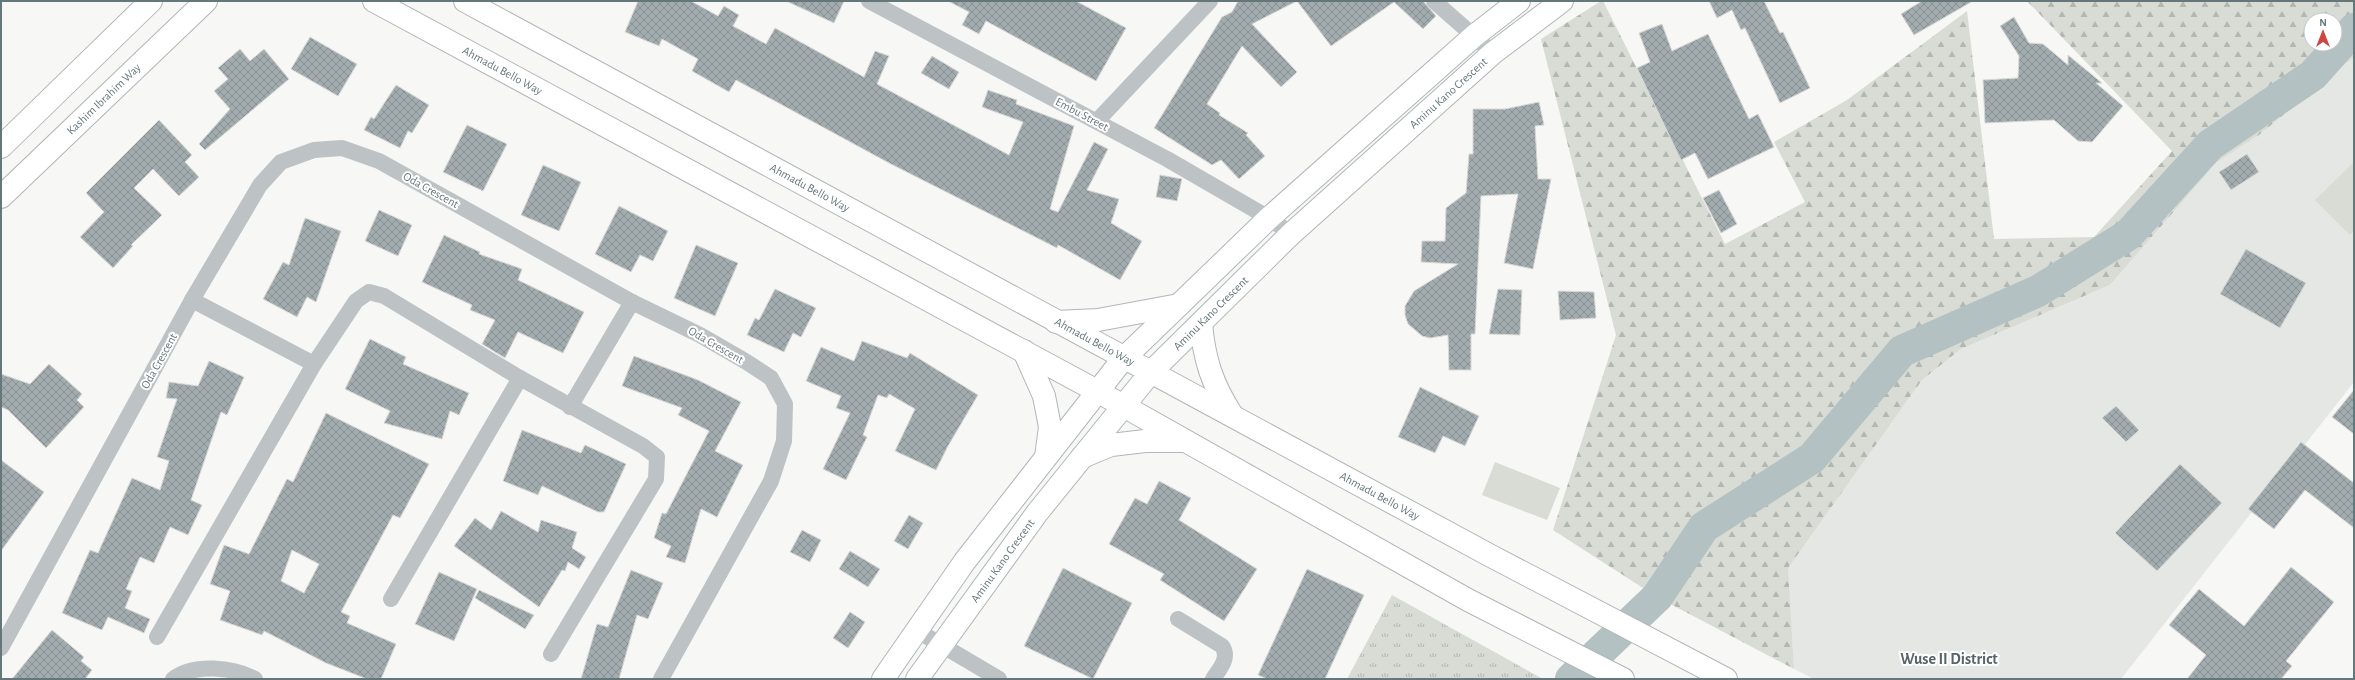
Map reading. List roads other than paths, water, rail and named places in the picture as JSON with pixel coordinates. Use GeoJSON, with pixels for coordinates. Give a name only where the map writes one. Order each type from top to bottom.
{"type":"FeatureCollection","features":[{"type":"Feature","properties":{"kind":"main road"},"geometry":{"type":"LineString","coordinates":[[1,147],[151,1]]}},
{"type":"Feature","properties":{"kind":"main road","name":"Kashim Ibrahim Way"},"geometry":{"type":"LineString","coordinates":[[1,197],[206,1]]}},
{"type":"Feature","properties":{"kind":"main road","name":"Ahmadu Bello Way"},"geometry":{"type":"LineString","coordinates":[[374,1],[1024,351],[1468,600],[1623,679]]}},
{"type":"Feature","properties":{"kind":"main road","name":"Ahmadu Bello Way"},"geometry":{"type":"LineString","coordinates":[[465,1],[1123,359],[1151,372],[1491,556],[1726,679]]}},
{"type":"Feature","properties":{"kind":"main road","name":"Aminu Kano Crescent"},"geometry":{"type":"LineString","coordinates":[[883,679],[965,561],[1123,359],[1269,218],[1474,36],[1519,1]]}},
{"type":"Feature","properties":{"kind":"main road","name":"Aminu Kano Crescent"},"geometry":{"type":"LineString","coordinates":[[917,679],[1037,513],[1151,372],[1291,234],[1493,53],[1562,1]]}},
{"type":"Feature","properties":{"kind":"main road"},"geometry":{"type":"LineString","coordinates":[[1056,322],[1098,320],[1179,305]]}},
{"type":"Feature","properties":{"kind":"main road"},"geometry":{"type":"LineString","coordinates":[[1201,323],[1203,352],[1217,391],[1233,416]]}},
{"type":"Feature","properties":{"kind":"main road"},"geometry":{"type":"LineString","coordinates":[[1024,351],[1044,396],[1050,427],[1046,457]]}},
{"type":"Feature","properties":{"kind":"main road"},"geometry":{"type":"LineString","coordinates":[[1082,457],[1111,445],[1144,441],[1185,441]]}},
{"type":"Feature","properties":{"kind":"street","name":"Embu Street"},"geometry":{"type":"LineString","coordinates":[[869,1],[1097,122],[1269,218],[1291,234]]}},
{"type":"Feature","properties":{"kind":"street"},"geometry":{"type":"LineString","coordinates":[[1097,122],[1210,1]]}},
{"type":"Feature","properties":{"kind":"street"},"geometry":{"type":"LineString","coordinates":[[1434,1],[1493,53]]}},
{"type":"Feature","properties":{"kind":"street","name":"Oda Crescent"},"geometry":{"type":"LineString","coordinates":[[1,648],[192,300],[260,184],[281,162],[314,150],[342,148],[379,161],[632,302],[700,335],[771,378],[785,404],[784,441],[771,481],[661,679]]}},
{"type":"Feature","properties":{"kind":"street"},"geometry":{"type":"LineString","coordinates":[[157,638],[314,364],[356,301],[370,292],[384,296],[570,407],[643,446],[657,457],[656,479],[551,654]]}},
{"type":"Feature","properties":{"kind":"street"},"geometry":{"type":"LineString","coordinates":[[192,300],[314,364]]}},
{"type":"Feature","properties":{"kind":"street"},"geometry":{"type":"LineString","coordinates":[[570,407],[632,302]]}},
{"type":"Feature","properties":{"kind":"street"},"geometry":{"type":"LineString","coordinates":[[391,599],[520,378]]}},
{"type":"Feature","properties":{"kind":"street"},"geometry":{"type":"LineString","coordinates":[[1178,619],[1222,646],[1226,652],[1226,658],[1213,679]]}},
{"type":"Feature","properties":{"kind":"street"},"geometry":{"type":"LineString","coordinates":[[916,630],[999,679]]}},
{"type":"Feature","properties":{"kind":"street"},"geometry":{"type":"LineString","coordinates":[[172,679],[205,668],[242,672],[255,679]]}},
{"type":"Feature","properties":{"kind":"waterway"},"geometry":{"type":"LineString","coordinates":[[1571,679],[1657,597],[1704,527],[1812,458],[1902,351],[2038,291],[2128,235],[2210,145],[2313,75],[2354,29]]}},
{"type":"Feature","properties":{"kind":"district","name":"Wuse II District"},"geometry":{"type":"Point","coordinates":[1949,659]}}]}
